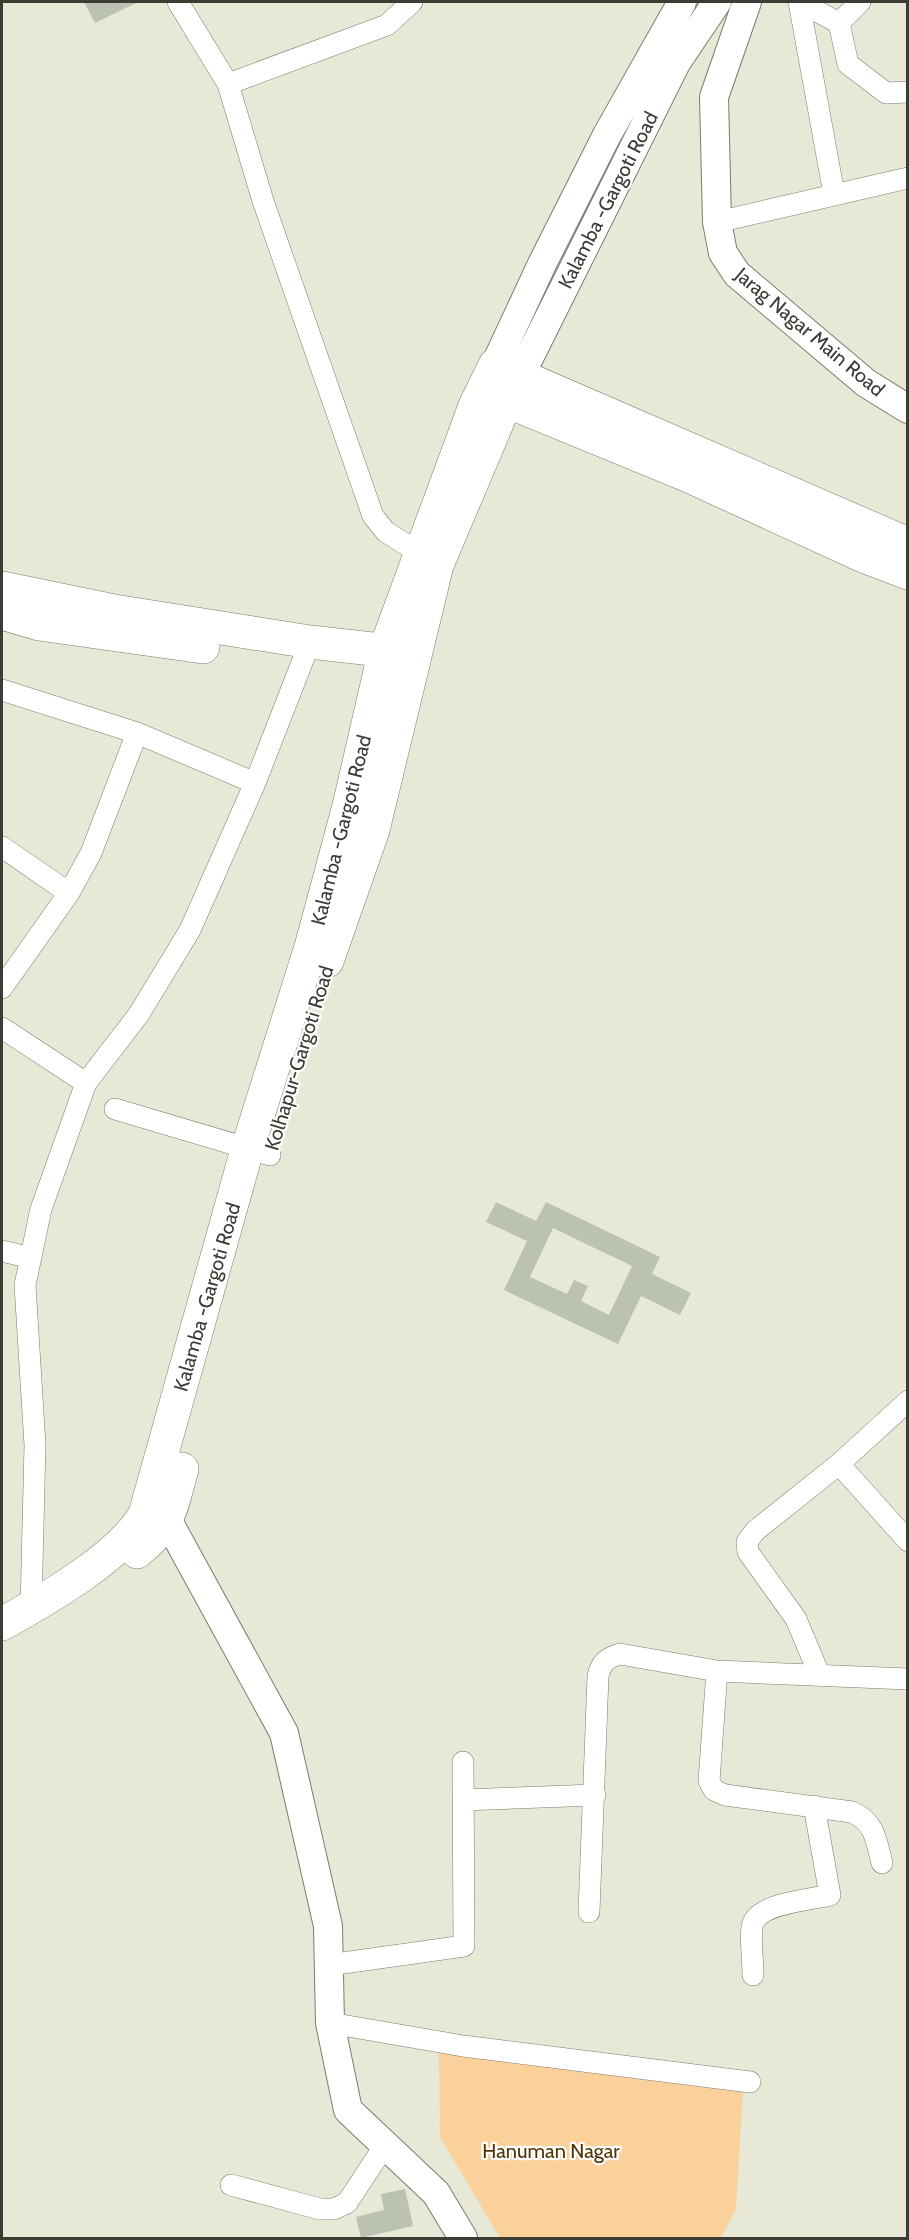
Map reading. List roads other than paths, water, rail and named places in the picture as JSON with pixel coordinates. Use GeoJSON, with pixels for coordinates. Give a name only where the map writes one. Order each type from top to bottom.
{"type":"FeatureCollection","features":[{"type":"Feature","properties":{"kind":"main road"},"geometry":{"type":"LineString","coordinates":[[501,384],[908,544]]}},
{"type":"Feature","properties":{"kind":"main road"},"geometry":{"type":"LineString","coordinates":[[501,384],[689,476],[861,555],[908,573]]}},
{"type":"Feature","properties":{"kind":"main road","name":"Kalamba -Gargoti Road"},"geometry":{"type":"LineString","coordinates":[[399,663],[428,559],[501,384]]}},
{"type":"Feature","properties":{"kind":"main road"},"geometry":{"type":"LineString","coordinates":[[2,588],[306,652]]}},
{"type":"Feature","properties":{"kind":"main road"},"geometry":{"type":"LineString","coordinates":[[2,614],[39,624],[399,663]]}},
{"type":"Feature","properties":{"kind":"main road","name":"Kolhapur-Gargoti Road"},"geometry":{"type":"LineString","coordinates":[[2,1643],[61,1614],[75,1604],[154,1537],[167,1521],[259,1153],[373,830],[399,663]]}},
{"type":"Feature","properties":{"kind":"main road","name":"Kalamba -Gargoti Road"},"geometry":{"type":"LineString","coordinates":[[2,1624],[31,1608],[122,1544],[139,1526],[259,1153]]}},
{"type":"Feature","properties":{"kind":"street"},"geometry":{"type":"LineString","coordinates":[[178,2],[228,84],[263,201],[373,516],[386,532],[428,559]]}},
{"type":"Feature","properties":{"kind":"street"},"geometry":{"type":"LineString","coordinates":[[228,84],[387,25],[412,2]]}},
{"type":"Feature","properties":{"kind":"street","name":"Kalamba -Gargoti Road"},"geometry":{"type":"LineString","coordinates":[[501,384],[542,264],[607,135],[682,2]]}},
{"type":"Feature","properties":{"kind":"street","name":"Kalamba -Gargoti Road"},"geometry":{"type":"LineString","coordinates":[[501,384],[676,63],[717,2]]}},
{"type":"Feature","properties":{"kind":"street","name":"Jarag Nagar Main Road"},"geometry":{"type":"LineString","coordinates":[[747,2],[714,97],[717,222],[723,254],[737,274],[866,383],[908,409]]}},
{"type":"Feature","properties":{"kind":"street"},"geometry":{"type":"LineString","coordinates":[[800,2],[834,194]]}},
{"type":"Feature","properties":{"kind":"street"},"geometry":{"type":"LineString","coordinates":[[800,2],[839,23],[848,64],[886,93],[908,92]]}},
{"type":"Feature","properties":{"kind":"street"},"geometry":{"type":"LineString","coordinates":[[839,23],[860,2]]}},
{"type":"Feature","properties":{"kind":"street"},"geometry":{"type":"LineString","coordinates":[[717,222],[908,178]]}},
{"type":"Feature","properties":{"kind":"street"},"geometry":{"type":"LineString","coordinates":[[31,1608],[35,1445],[26,1285],[41,1209],[86,1083],[139,1014],[190,930],[255,783],[306,652]]}},
{"type":"Feature","properties":{"kind":"street"},"geometry":{"type":"LineString","coordinates":[[2,690],[137,733],[255,783]]}},
{"type":"Feature","properties":{"kind":"street"},"geometry":{"type":"LineString","coordinates":[[2,988],[69,893],[91,853],[137,733]]}},
{"type":"Feature","properties":{"kind":"street"},"geometry":{"type":"LineString","coordinates":[[2,847],[69,893]]}},
{"type":"Feature","properties":{"kind":"street"},"geometry":{"type":"LineString","coordinates":[[2,1028],[86,1083]]}},
{"type":"Feature","properties":{"kind":"street"},"geometry":{"type":"LineString","coordinates":[[115,1109],[259,1153]]}},
{"type":"Feature","properties":{"kind":"street"},"geometry":{"type":"LineString","coordinates":[[2,1251],[31,1258]]}},
{"type":"Feature","properties":{"kind":"street"},"geometry":{"type":"LineString","coordinates":[[819,1674],[796,1619],[748,1552],[747,1542],[755,1531],[839,1464],[908,1401]]}},
{"type":"Feature","properties":{"kind":"street"},"geometry":{"type":"LineString","coordinates":[[839,1464],[908,1541]]}},
{"type":"Feature","properties":{"kind":"street"},"geometry":{"type":"LineString","coordinates":[[152,1491],[284,1733],[328,1926],[330,2023],[348,2110],[436,2193],[463,2238]]}},
{"type":"Feature","properties":{"kind":"street"},"geometry":{"type":"LineString","coordinates":[[589,1912],[598,1676],[600,1667],[608,1658],[620,1654],[717,1671],[908,1679]]}},
{"type":"Feature","properties":{"kind":"street"},"geometry":{"type":"LineString","coordinates":[[717,1671],[710,1781],[714,1790],[724,1795],[852,1812],[864,1818],[873,1829],[882,1863]]}},
{"type":"Feature","properties":{"kind":"street"},"geometry":{"type":"LineString","coordinates":[[329,1965],[464,1946],[463,1762]]}},
{"type":"Feature","properties":{"kind":"street"},"geometry":{"type":"LineString","coordinates":[[463,1800],[595,1795]]}},
{"type":"Feature","properties":{"kind":"street"},"geometry":{"type":"LineString","coordinates":[[753,1975],[752,1926],[756,1916],[765,1909],[830,1895],[814,1806]]}},
{"type":"Feature","properties":{"kind":"street"},"geometry":{"type":"LineString","coordinates":[[330,2023],[463,2046],[750,2082]]}},
{"type":"Feature","properties":{"kind":"street"},"geometry":{"type":"LineString","coordinates":[[231,2185],[320,2210],[334,2209],[347,2203],[385,2145]]}},
{"type":"Feature","properties":{"kind":"park label","name":"Hanuman Nagar"},"geometry":{"type":"Point","coordinates":[551,2151]}}]}
